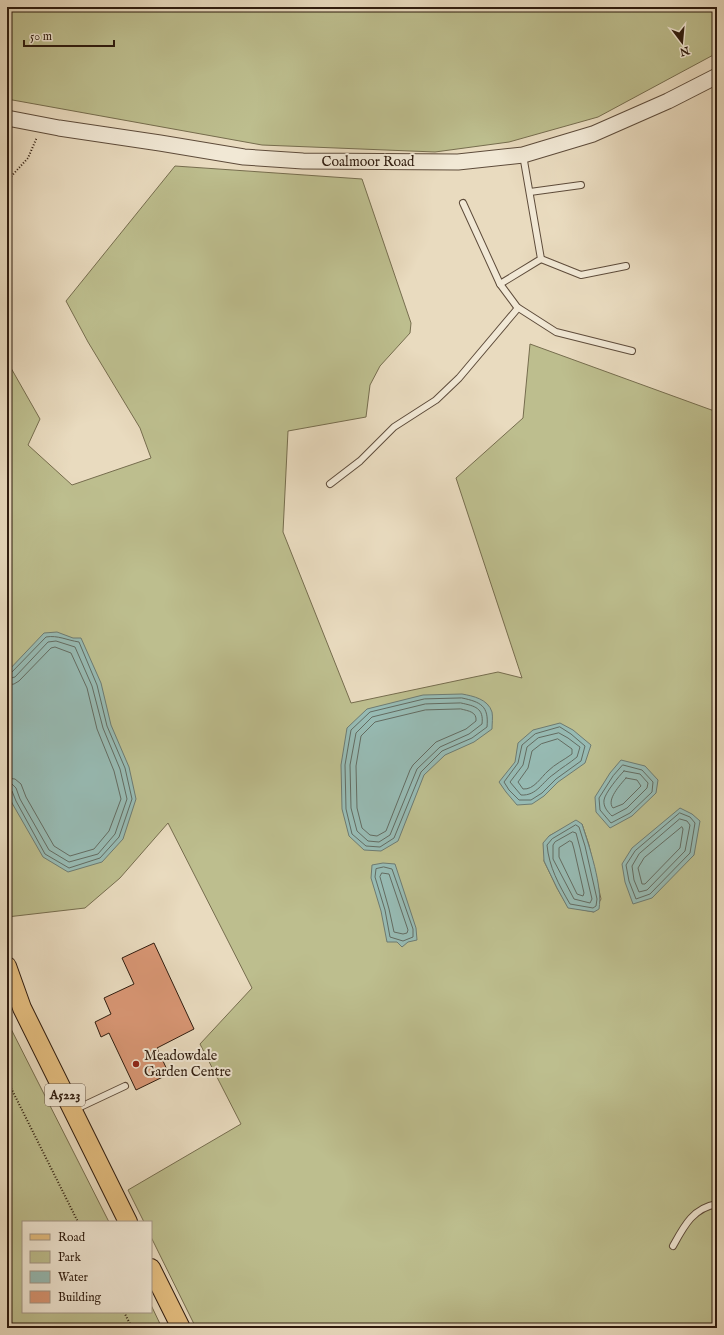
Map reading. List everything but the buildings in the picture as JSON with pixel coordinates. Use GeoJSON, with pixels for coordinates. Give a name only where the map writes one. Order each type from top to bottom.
{"type":"FeatureCollection","features":[{"type":"Feature","properties":{"kind":"main road","name":"A5223"},"geometry":{"type":"LineString","coordinates":[[7,966],[22,1008],[128,1221]]}},
{"type":"Feature","properties":{"kind":"main road"},"geometry":{"type":"LineString","coordinates":[[152,1270],[181,1328]]}},
{"type":"Feature","properties":{"kind":"street","name":"Coalmoor Road"},"geometry":{"type":"LineString","coordinates":[[7,118],[42,125],[244,157],[304,161],[458,162],[524,154],[593,134],[668,101],[717,76]]}},
{"type":"Feature","properties":{"kind":"lane"},"geometry":{"type":"LineString","coordinates":[[524,154],[541,259]]}},
{"type":"Feature","properties":{"kind":"lane"},"geometry":{"type":"LineString","coordinates":[[530,192],[581,185]]}},
{"type":"Feature","properties":{"kind":"lane"},"geometry":{"type":"LineString","coordinates":[[463,202],[500,284],[518,308],[556,332],[632,351]]}},
{"type":"Feature","properties":{"kind":"lane"},"geometry":{"type":"LineString","coordinates":[[541,259],[581,275],[626,266]]}},
{"type":"Feature","properties":{"kind":"lane"},"geometry":{"type":"LineString","coordinates":[[500,284],[541,259]]}},
{"type":"Feature","properties":{"kind":"lane"},"geometry":{"type":"LineString","coordinates":[[330,484],[360,461],[394,427],[436,400],[459,378],[518,308]]}},
{"type":"Feature","properties":{"kind":"lane"},"geometry":{"type":"LineString","coordinates":[[73,1111],[125,1086]]}},
{"type":"Feature","properties":{"kind":"lane"},"geometry":{"type":"LineString","coordinates":[[673,1246],[684,1227],[694,1215],[708,1205],[717,1204]]}},
{"type":"Feature","properties":{"kind":"path"},"geometry":{"type":"LineString","coordinates":[[7,181],[28,158],[42,125]]}},
{"type":"Feature","properties":{"kind":"path"},"geometry":{"type":"LineString","coordinates":[[7,1080],[78,1221]]}},
{"type":"Feature","properties":{"kind":"path"},"geometry":{"type":"LineString","coordinates":[[124,1313],[132,1328]]}},
{"type":"Feature","properties":{"kind":"green space"},"geometry":{"type":"Polygon","coordinates":[[[7,7],[717,7],[717,53],[598,117],[509,142],[435,152],[262,145],[7,99],[7,7]]]}},
{"type":"Feature","properties":{"kind":"green space"},"geometry":{"type":"Polygon","coordinates":[[[175,166],[362,179],[411,323],[410,333],[380,366],[370,385],[366,417],[288,431],[283,532],[351,703],[498,672],[522,678],[456,478],[523,418],[530,344],[717,412],[717,1328],[196,1328],[152,1239],[152,1221],[144,1221],[128,1190],[241,1124],[200,1044],[252,988],[168,823],[120,878],[85,908],[7,917],[7,361],[40,419],[28,445],[72,485],[151,458],[140,428],[88,342],[66,301],[175,166]],[[582,824],[562,829],[549,836],[544,861],[568,907],[594,912],[601,899],[589,845],[582,824]]]}},
{"type":"Feature","properties":{"kind":"green space"},"geometry":{"type":"Polygon","coordinates":[[[7,1021],[108,1221],[22,1221],[22,1313],[152,1313],[152,1307],[162,1328],[7,1328],[7,1021]]]}},
{"type":"Feature","properties":{"kind":"water"},"geometry":{"type":"Polygon","coordinates":[[[57,632],[73,638],[81,638],[101,683],[111,725],[129,767],[136,799],[123,839],[102,862],[68,872],[43,857],[12,803],[7,787],[7,672],[44,633],[57,632]]]}},
{"type":"Feature","properties":{"kind":"water"},"geometry":{"type":"Polygon","coordinates":[[[462,694],[480,699],[487,704],[492,712],[492,729],[474,742],[445,755],[424,775],[398,841],[381,851],[364,850],[349,836],[342,809],[341,765],[347,728],[367,709],[423,695],[462,694]]]}},
{"type":"Feature","properties":{"kind":"water"},"geometry":{"type":"Polygon","coordinates":[[[560,723],[573,730],[591,745],[585,763],[558,782],[544,796],[532,804],[517,805],[499,782],[515,762],[518,743],[533,730],[560,723]]]}},
{"type":"Feature","properties":{"kind":"water"},"geometry":{"type":"Polygon","coordinates":[[[621,760],[645,766],[658,780],[656,793],[632,816],[610,828],[596,812],[595,797],[610,773],[621,760]]]}},
{"type":"Feature","properties":{"kind":"water"},"geometry":{"type":"Polygon","coordinates":[[[680,808],[692,814],[700,821],[694,855],[652,898],[633,904],[625,882],[622,864],[632,848],[680,808]]]}},
{"type":"Feature","properties":{"kind":"water"},"geometry":{"type":"Polygon","coordinates":[[[576,820],[582,824],[592,855],[597,878],[600,900],[599,909],[594,912],[568,908],[544,861],[543,843],[549,836],[576,820]]]}},
{"type":"Feature","properties":{"kind":"water"},"geometry":{"type":"Polygon","coordinates":[[[383,863],[395,864],[416,928],[417,940],[408,942],[402,947],[397,942],[387,942],[381,911],[371,878],[372,865],[383,863]]]}},
{"type":"Feature","properties":{"kind":"place","name":"Meadowdale Garden Centre"},"geometry":{"type":"Point","coordinates":[136,1064]}}]}
